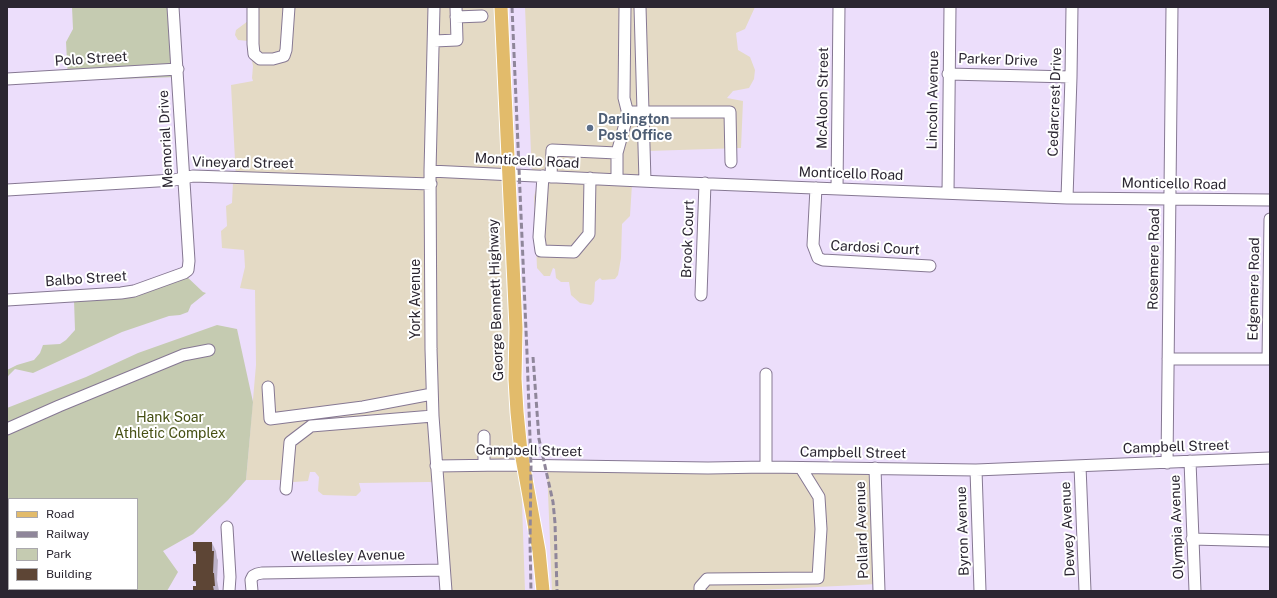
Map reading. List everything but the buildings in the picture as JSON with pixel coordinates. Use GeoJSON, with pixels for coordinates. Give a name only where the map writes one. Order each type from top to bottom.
{"type":"FeatureCollection","features":[{"type":"Feature","properties":{"kind":"main road","name":"George Bennett Highway"},"geometry":{"type":"LineString","coordinates":[[501,7],[516,328],[515,379],[517,412],[523,465],[539,551],[543,591]]}},
{"type":"Feature","properties":{"kind":"street","name":"Memorial Drive"},"geometry":{"type":"LineString","coordinates":[[174,7],[189,261],[188,270]]}},
{"type":"Feature","properties":{"kind":"street"},"geometry":{"type":"LineString","coordinates":[[253,7],[253,49],[254,54],[260,59],[274,59],[284,56],[286,50],[290,7]]}},
{"type":"Feature","properties":{"kind":"street","name":"York Avenue"},"geometry":{"type":"LineString","coordinates":[[434,7],[430,171],[432,394],[446,591]]}},
{"type":"Feature","properties":{"kind":"street"},"geometry":{"type":"LineString","coordinates":[[617,180],[617,153],[628,114],[624,98],[625,7]]}},
{"type":"Feature","properties":{"kind":"street"},"geometry":{"type":"LineString","coordinates":[[640,7],[645,181]]}},
{"type":"Feature","properties":{"kind":"street","name":"McAloon Street"},"geometry":{"type":"LineString","coordinates":[[837,189],[839,7]]}},
{"type":"Feature","properties":{"kind":"street","name":"Lincoln Avenue"},"geometry":{"type":"LineString","coordinates":[[948,193],[948,74],[950,7]]}},
{"type":"Feature","properties":{"kind":"street","name":"Cedarcrest Drive"},"geometry":{"type":"LineString","coordinates":[[1067,198],[1072,7]]}},
{"type":"Feature","properties":{"kind":"street","name":"Rosemere Road"},"geometry":{"type":"LineString","coordinates":[[1167,463],[1172,7]]}},
{"type":"Feature","properties":{"kind":"street"},"geometry":{"type":"LineString","coordinates":[[434,41],[457,40],[456,12],[482,16]]}},
{"type":"Feature","properties":{"kind":"street","name":"Polo Street"},"geometry":{"type":"LineString","coordinates":[[7,79],[178,69]]}},
{"type":"Feature","properties":{"kind":"street","name":"Parker Drive"},"geometry":{"type":"LineString","coordinates":[[948,74],[1071,78]]}},
{"type":"Feature","properties":{"kind":"street"},"geometry":{"type":"LineString","coordinates":[[628,114],[632,112],[730,112],[731,162]]}},
{"type":"Feature","properties":{"kind":"street"},"geometry":{"type":"LineString","coordinates":[[590,178],[589,234],[574,252],[541,251],[539,237],[552,150],[617,153]]}},
{"type":"Feature","properties":{"kind":"street","name":"Monticello Road"},"geometry":{"type":"LineString","coordinates":[[430,171],[1067,198],[1270,200]]}},
{"type":"Feature","properties":{"kind":"street","name":"Vineyard Street"},"geometry":{"type":"LineString","coordinates":[[7,190],[183,178],[193,176],[431,184]]}},
{"type":"Feature","properties":{"kind":"street","name":"Brook Court"},"geometry":{"type":"LineString","coordinates":[[701,295],[705,183]]}},
{"type":"Feature","properties":{"kind":"street","name":"Cardosi Court"},"geometry":{"type":"LineString","coordinates":[[816,188],[813,245],[818,258],[823,260],[930,266]]}},
{"type":"Feature","properties":{"kind":"street","name":"Edgemere Road"},"geometry":{"type":"LineString","coordinates":[[1269,359],[1270,219]]}},
{"type":"Feature","properties":{"kind":"street","name":"Balbo Street"},"geometry":{"type":"LineString","coordinates":[[7,300],[134,291],[184,273],[188,270]]}},
{"type":"Feature","properties":{"kind":"street"},"geometry":{"type":"LineString","coordinates":[[7,429],[183,355],[209,350]]}},
{"type":"Feature","properties":{"kind":"street"},"geometry":{"type":"LineString","coordinates":[[1168,359],[1269,359]]}},
{"type":"Feature","properties":{"kind":"street"},"geometry":{"type":"LineString","coordinates":[[766,374],[766,467]]}},
{"type":"Feature","properties":{"kind":"street"},"geometry":{"type":"LineString","coordinates":[[268,388],[270,418],[363,407],[432,394]]}},
{"type":"Feature","properties":{"kind":"street"},"geometry":{"type":"LineString","coordinates":[[286,489],[290,442],[311,426],[433,416]]}},
{"type":"Feature","properties":{"kind":"street"},"geometry":{"type":"LineString","coordinates":[[484,436],[484,465]]}},
{"type":"Feature","properties":{"kind":"street","name":"Campbell Street"},"geometry":{"type":"LineString","coordinates":[[436,466],[523,465],[976,470],[1270,458]]}},
{"type":"Feature","properties":{"kind":"street","name":"Olympia Avenue"},"geometry":{"type":"LineString","coordinates":[[1190,462],[1195,591]]}},
{"type":"Feature","properties":{"kind":"street","name":"Dewey Avenue"},"geometry":{"type":"LineString","coordinates":[[1080,466],[1086,591]]}},
{"type":"Feature","properties":{"kind":"street"},"geometry":{"type":"LineString","coordinates":[[700,591],[700,587],[707,579],[818,578],[821,529],[819,497],[801,468]]}},
{"type":"Feature","properties":{"kind":"street","name":"Pollard Avenue"},"geometry":{"type":"LineString","coordinates":[[875,468],[879,591]]}},
{"type":"Feature","properties":{"kind":"street","name":"Byron Avenue"},"geometry":{"type":"LineString","coordinates":[[976,470],[980,591]]}},
{"type":"Feature","properties":{"kind":"street"},"geometry":{"type":"LineString","coordinates":[[227,527],[230,577],[229,591]]}},
{"type":"Feature","properties":{"kind":"street"},"geometry":{"type":"LineString","coordinates":[[1192,539],[1270,541]]}},
{"type":"Feature","properties":{"kind":"street","name":"Wellesley Avenue"},"geometry":{"type":"LineString","coordinates":[[252,591],[251,580],[253,576],[262,573],[444,570]]}},
{"type":"Feature","properties":{"kind":"shaded area"},"geometry":{"type":"Polygon","coordinates":[[[249,7],[501,7],[519,415],[525,591],[448,591],[439,483],[359,483],[361,491],[356,496],[323,495],[318,491],[319,477],[315,472],[310,472],[308,481],[294,482],[280,480],[246,480],[256,365],[255,290],[240,288],[245,267],[244,250],[222,248],[221,231],[227,226],[226,206],[232,203],[233,182],[236,179],[231,85],[253,81],[253,66],[248,41],[238,40],[235,35],[236,30],[248,21],[249,7]]]}},
{"type":"Feature","properties":{"kind":"shaded area"},"geometry":{"type":"Polygon","coordinates":[[[525,7],[755,7],[745,29],[736,33],[738,50],[750,57],[755,70],[754,79],[749,88],[733,91],[727,98],[743,101],[741,148],[648,151],[647,182],[632,184],[630,216],[622,224],[621,258],[618,275],[615,279],[602,280],[600,278],[595,282],[594,301],[591,305],[580,303],[571,295],[569,282],[561,282],[556,278],[555,269],[553,268],[550,276],[544,276],[537,268],[534,197],[538,181],[532,177],[525,7]]]}},
{"type":"Feature","properties":{"kind":"shaded area"},"geometry":{"type":"Polygon","coordinates":[[[547,468],[879,471],[877,584],[739,591],[552,591],[547,468]]]}},
{"type":"Feature","properties":{"kind":"green space"},"geometry":{"type":"Polygon","coordinates":[[[72,7],[176,7],[177,77],[68,80],[66,42],[73,29],[72,7]]]}},
{"type":"Feature","properties":{"kind":"green space"},"geometry":{"type":"Polygon","coordinates":[[[184,274],[203,292],[206,293],[191,305],[188,312],[180,315],[169,316],[122,332],[33,373],[15,369],[7,378],[7,370],[17,365],[34,360],[40,353],[43,345],[60,344],[75,330],[74,300],[184,274]]]}},
{"type":"Feature","properties":{"kind":"green space","name":"Hank Soar Athletic Complex"},"geometry":{"type":"Polygon","coordinates":[[[217,325],[237,329],[253,402],[246,480],[193,534],[163,551],[178,572],[167,591],[7,591],[7,408],[86,377],[138,353],[217,325]]]}},
{"type":"Feature","properties":{"kind":"railway"},"geometry":{"type":"LineString","coordinates":[[512,7],[531,466],[531,591]]}},
{"type":"Feature","properties":{"kind":"railway"},"geometry":{"type":"LineString","coordinates":[[533,357],[539,439],[553,502],[557,591]]}},
{"type":"Feature","properties":{"kind":"place","name":"Darlington Post Office"},"geometry":{"type":"Point","coordinates":[590,128]}}]}
